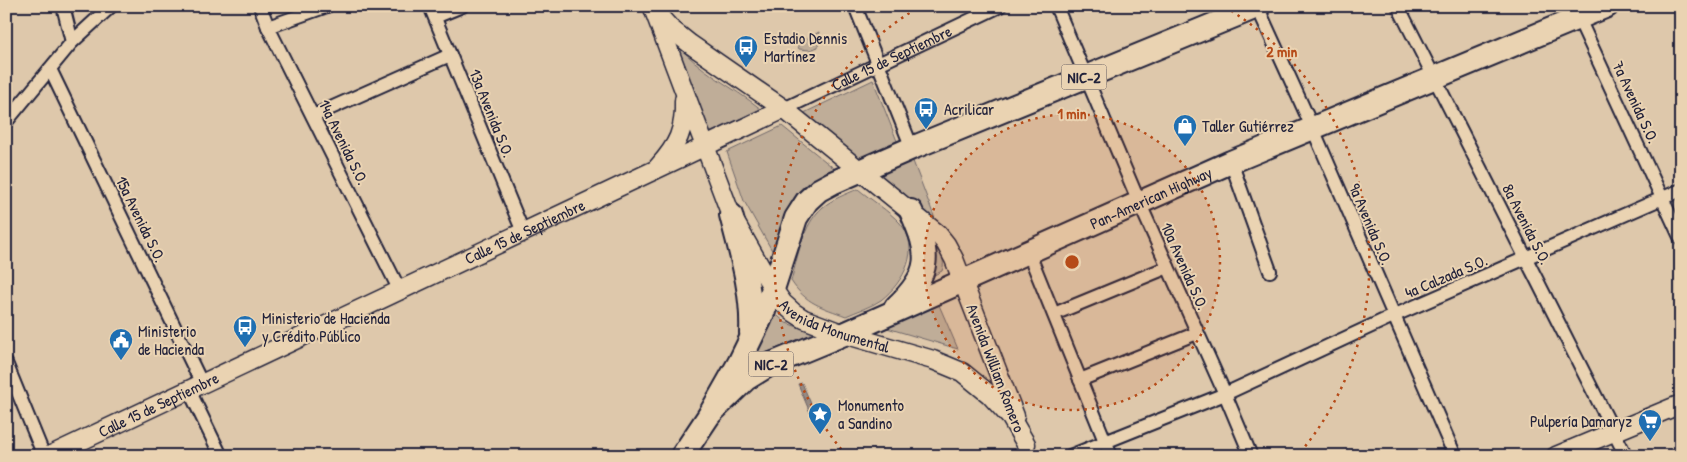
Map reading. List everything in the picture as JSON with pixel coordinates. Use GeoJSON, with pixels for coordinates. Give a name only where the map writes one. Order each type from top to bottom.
{"type":"FeatureCollection","features":[{"type":"Feature","properties":{"kind":"highway","name":"Pan-American Highway"},"geometry":{"type":"LineString","coordinates":[[710,414],[746,379],[761,369],[1231,162],[1435,78],[1576,12],[1607,6]]}},
{"type":"Feature","properties":{"kind":"highway","name":"Pan-American Highway"},"geometry":{"type":"LineString","coordinates":[[682,456],[710,414],[750,341],[773,289],[793,224],[802,207],[812,196],[826,186],[860,170],[1258,7]]}},
{"type":"Feature","properties":{"kind":"highway"},"geometry":{"type":"LineString","coordinates":[[887,314],[914,287],[924,266],[926,254],[923,238],[911,211]]}},
{"type":"Feature","properties":{"kind":"highway"},"geometry":{"type":"LineString","coordinates":[[731,215],[750,292],[752,316],[750,341]]}},
{"type":"Feature","properties":{"kind":"main road","name":"Avenida Monumental"},"geometry":{"type":"LineString","coordinates":[[652,7],[731,215],[783,303],[798,316],[844,334],[933,360],[962,372],[990,394],[1011,418],[1028,450]]}},
{"type":"Feature","properties":{"kind":"main road"},"geometry":{"type":"LineString","coordinates":[[652,7],[679,36],[784,109],[933,229],[946,244],[962,280]]}},
{"type":"Feature","properties":{"kind":"main road"},"geometry":{"type":"LineString","coordinates":[[655,171],[670,153],[680,135],[684,114],[682,85]]}},
{"type":"Feature","properties":{"kind":"main road","name":"Calle 15 de Septiembre"},"geometry":{"type":"LineString","coordinates":[[50,456],[784,109]]}},
{"type":"Feature","properties":{"kind":"main road","name":"Avenida William Romero"},"geometry":{"type":"LineString","coordinates":[[962,280],[1028,450]]}},
{"type":"Feature","properties":{"kind":"main road"},"geometry":{"type":"LineString","coordinates":[[1556,456],[1681,404]]}},
{"type":"Feature","properties":{"kind":"street"},"geometry":{"type":"LineString","coordinates":[[63,6],[72,42]]}},
{"type":"Feature","properties":{"kind":"street"},"geometry":{"type":"LineString","coordinates":[[6,122],[72,42],[111,6]]}},
{"type":"Feature","properties":{"kind":"street","name":"14a Avenida S.O."},"geometry":{"type":"LineString","coordinates":[[260,6],[268,27],[400,291]]}},
{"type":"Feature","properties":{"kind":"street"},"geometry":{"type":"LineString","coordinates":[[268,27],[327,6]]}},
{"type":"Feature","properties":{"kind":"street"},"geometry":{"type":"LineString","coordinates":[[433,12],[462,6]]}},
{"type":"Feature","properties":{"kind":"street"},"geometry":{"type":"LineString","coordinates":[[855,6],[912,148]]}},
{"type":"Feature","properties":{"kind":"street","name":"Calle 15 de Septiembre"},"geometry":{"type":"LineString","coordinates":[[784,109],[1000,6]]}},
{"type":"Feature","properties":{"kind":"street","name":"10a Avenida S.O."},"geometry":{"type":"LineString","coordinates":[[1056,6],[1139,202],[1226,394],[1251,456]]}},
{"type":"Feature","properties":{"kind":"street","name":"8a Avenida S.O."},"geometry":{"type":"LineString","coordinates":[[1398,6],[1626,456]]}},
{"type":"Feature","properties":{"kind":"street","name":"9a Avenida S.O."},"geometry":{"type":"LineString","coordinates":[[1258,7],[1313,128],[1455,456]]}},
{"type":"Feature","properties":{"kind":"street","name":"13a Avenida S.O."},"geometry":{"type":"LineString","coordinates":[[433,12],[523,232]]}},
{"type":"Feature","properties":{"kind":"street","name":"7a Avenida S.O."},"geometry":{"type":"LineString","coordinates":[[1576,12],[1681,239]]}},
{"type":"Feature","properties":{"kind":"street"},"geometry":{"type":"LineString","coordinates":[[313,116],[450,55]]}},
{"type":"Feature","properties":{"kind":"street","name":"15a Avenida S.O."},"geometry":{"type":"LineString","coordinates":[[50,69],[195,387],[220,456]]}},
{"type":"Feature","properties":{"kind":"street"},"geometry":{"type":"LineString","coordinates":[[1231,162],[1270,271]]}},
{"type":"Feature","properties":{"kind":"street","name":"4a Calzada S.O."},"geometry":{"type":"LineString","coordinates":[[1070,456],[1226,394],[1393,316],[1681,190]]}},
{"type":"Feature","properties":{"kind":"street"},"geometry":{"type":"LineString","coordinates":[[1028,251],[1111,456]]}},
{"type":"Feature","properties":{"kind":"street"},"geometry":{"type":"LineString","coordinates":[[1054,314],[1168,267]]}},
{"type":"Feature","properties":{"kind":"street"},"geometry":{"type":"LineString","coordinates":[[1080,380],[1198,333]]}},
{"type":"Feature","properties":{"kind":"street"},"geometry":{"type":"LineString","coordinates":[[6,363],[44,456]]}},
{"type":"Feature","properties":{"kind":"shaded area"},"geometry":{"type":"Polygon","coordinates":[[[819,32],[818,47],[810,50],[799,49],[797,44],[819,32]]]}},
{"type":"Feature","properties":{"kind":"shaded area"},"geometry":{"type":"Polygon","coordinates":[[[674,41],[683,52],[704,70],[761,109],[709,133],[674,41]]]}},
{"type":"Feature","properties":{"kind":"shaded area"},"geometry":{"type":"Polygon","coordinates":[[[873,80],[897,141],[859,158],[804,113],[873,80]]]}},
{"type":"Feature","properties":{"kind":"shaded area"},"geometry":{"type":"Polygon","coordinates":[[[782,126],[836,170],[811,181],[792,200],[784,218],[774,254],[744,201],[727,152],[782,126]]]}},
{"type":"Feature","properties":{"kind":"shaded area"},"geometry":{"type":"Polygon","coordinates":[[[911,156],[937,224],[926,211],[875,171],[911,156]]]}},
{"type":"Feature","properties":{"kind":"shaded area"},"geometry":{"type":"Polygon","coordinates":[[[858,189],[900,223],[910,243],[910,254],[903,275],[889,293],[868,307],[846,316],[815,304],[803,295],[791,281],[805,232],[816,214],[831,202],[858,189]]]}},
{"type":"Feature","properties":{"kind":"shaded area"},"geometry":{"type":"Polygon","coordinates":[[[926,240],[942,257],[943,266],[942,271],[921,282],[926,240]]]}},
{"type":"Feature","properties":{"kind":"shaded area"},"geometry":{"type":"Polygon","coordinates":[[[939,305],[958,349],[887,328],[939,305]]]}},
{"type":"Feature","properties":{"kind":"shaded area"},"geometry":{"type":"Polygon","coordinates":[[[771,310],[786,323],[819,334],[753,357],[771,310]]]}},
{"type":"Feature","properties":{"kind":"shaded area"},"geometry":{"type":"Polygon","coordinates":[[[802,383],[815,413],[811,415],[798,384],[802,383]]]}},
{"type":"Feature","properties":{"kind":"place","name":"Estadio Dennis Martínez"},"geometry":{"type":"Point","coordinates":[746,68]}},
{"type":"Feature","properties":{"kind":"place","name":"Acrilicar"},"geometry":{"type":"Point","coordinates":[926,130]}},
{"type":"Feature","properties":{"kind":"place","name":"Taller Gutiérrez"},"geometry":{"type":"Point","coordinates":[1185,147]}},
{"type":"Feature","properties":{"kind":"place","name":"Ministerio de Hacienda y Crédito Público"},"geometry":{"type":"Point","coordinates":[245,348]}},
{"type":"Feature","properties":{"kind":"place","name":"Ministerio de Hacienda"},"geometry":{"type":"Point","coordinates":[121,361]}},
{"type":"Feature","properties":{"kind":"place","name":"Monumento a Sandino"},"geometry":{"type":"Point","coordinates":[820,435]}},
{"type":"Feature","properties":{"kind":"place","name":"Pulpería Damaryz"},"geometry":{"type":"Point","coordinates":[1650,442]}}]}
